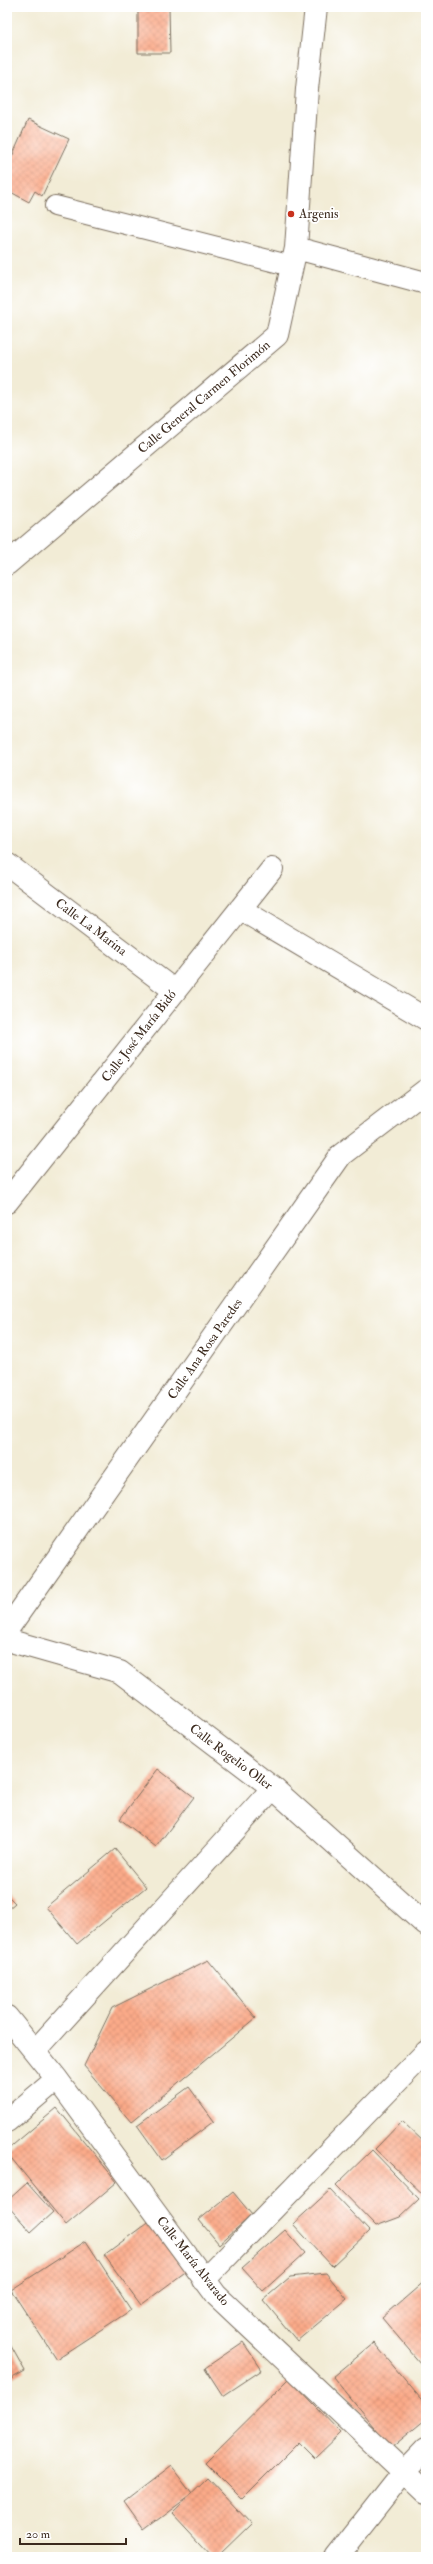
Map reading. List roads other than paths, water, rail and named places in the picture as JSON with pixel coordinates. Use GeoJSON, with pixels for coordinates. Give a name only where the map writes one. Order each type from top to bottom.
{"type":"FeatureCollection","features":[{"type":"Feature","properties":{"kind":"street","name":"Calle General Carmen Florimón"},"geometry":{"type":"LineString","coordinates":[[7,564],[277,335],[294,257],[307,89],[316,7]]}},
{"type":"Feature","properties":{"kind":"street"},"geometry":{"type":"LineString","coordinates":[[294,257],[426,283]]}},
{"type":"Feature","properties":{"kind":"street","name":"Calle La Marina"},"geometry":{"type":"LineString","coordinates":[[9,868],[175,991]]}},
{"type":"Feature","properties":{"kind":"street","name":"Calle José María Bidó"},"geometry":{"type":"LineString","coordinates":[[7,1202],[272,869]]}},
{"type":"Feature","properties":{"kind":"street"},"geometry":{"type":"LineString","coordinates":[[240,909],[426,1019]]}},
{"type":"Feature","properties":{"kind":"street","name":"Calle Ana Rosa Paredes"},"geometry":{"type":"LineString","coordinates":[[7,1630],[341,1155],[426,1090]]}},
{"type":"Feature","properties":{"kind":"street","name":"Calle Rogelio Oller"},"geometry":{"type":"LineString","coordinates":[[7,1640],[120,1672],[273,1788],[426,1924]]}},
{"type":"Feature","properties":{"kind":"street"},"geometry":{"type":"LineString","coordinates":[[35,2051],[273,1788]]}},
{"type":"Feature","properties":{"kind":"street","name":"Calle María Alvarado"},"geometry":{"type":"LineString","coordinates":[[7,2017],[57,2078],[216,2296],[426,2493]]}},
{"type":"Feature","properties":{"kind":"street"},"geometry":{"type":"LineString","coordinates":[[204,2280],[426,2052]]}},
{"type":"Feature","properties":{"kind":"street"},"geometry":{"type":"LineString","coordinates":[[7,2121],[57,2078]]}},
{"type":"Feature","properties":{"kind":"street"},"geometry":{"type":"LineString","coordinates":[[336,2557],[404,2472],[426,2449]]}},
{"type":"Feature","properties":{"kind":"lane"},"geometry":{"type":"LineString","coordinates":[[56,206],[294,257]]}},
{"type":"Feature","properties":{"kind":"place","name":"Argenis"},"geometry":{"type":"Point","coordinates":[291,214]}}]}
